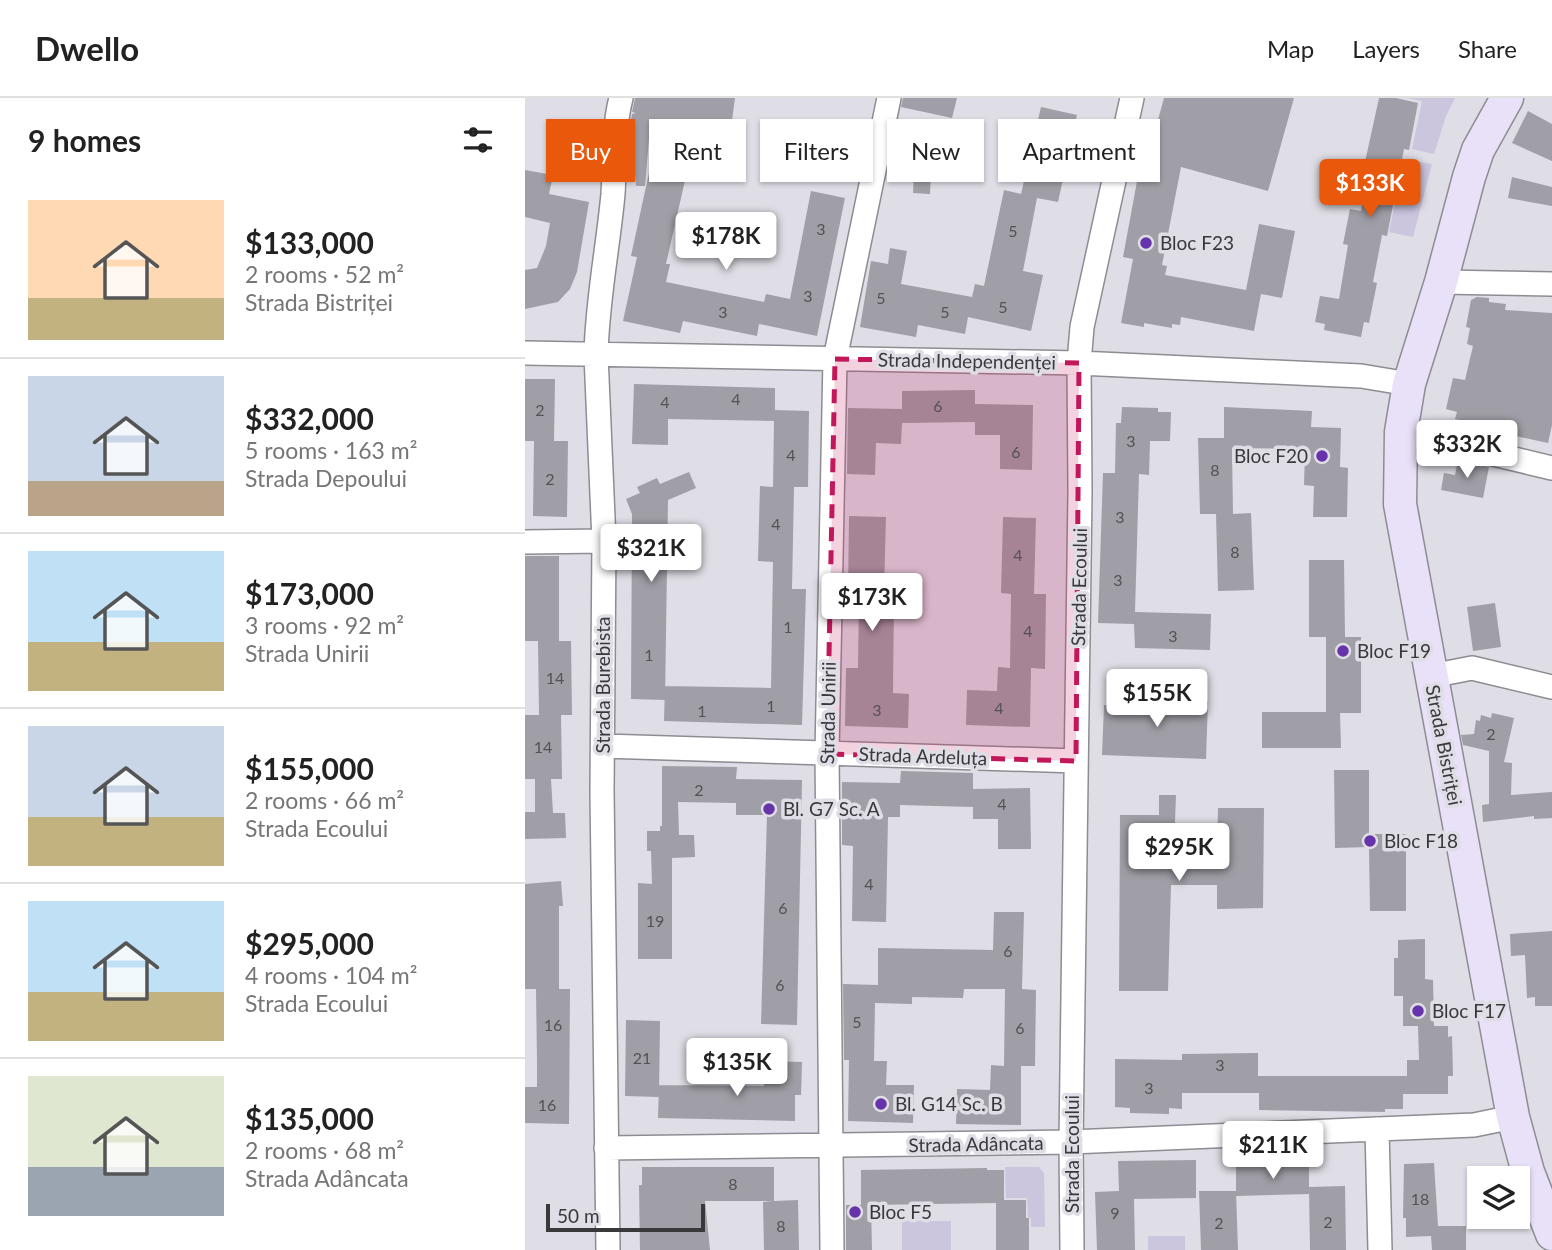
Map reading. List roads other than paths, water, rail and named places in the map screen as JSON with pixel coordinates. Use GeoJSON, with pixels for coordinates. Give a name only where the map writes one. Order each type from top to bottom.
{"type":"FeatureCollection","features":[{"type":"Feature","properties":{"kind":"main road","name":"Strada Bistriței"},"geometry":{"type":"LineString","coordinates":[[1507,98],[1478,150],[1409,384],[1401,432],[1399,504],[1513,1117],[1528,1172],[1552,1234]]}},
{"type":"Feature","properties":{"kind":"street","name":"Strada Burebista"},"geometry":{"type":"LineString","coordinates":[[608,1250],[603,746],[604,541],[596,355],[613,195],[617,114],[621,98]]}},
{"type":"Feature","properties":{"kind":"street","name":"Strada Unirii"},"geometry":{"type":"LineString","coordinates":[[832,1250],[827,754],[835,359],[889,98]]}},
{"type":"Feature","properties":{"kind":"street","name":"Strada Ecoului"},"geometry":{"type":"LineString","coordinates":[[1072,1250],[1079,363],[1083,327],[1132,98]]}},
{"type":"Feature","properties":{"kind":"street"},"geometry":{"type":"LineString","coordinates":[[1440,282],[1552,284]]}},
{"type":"Feature","properties":{"kind":"street","name":"Strada Independenței"},"geometry":{"type":"LineString","coordinates":[[525,353],[1079,363],[1361,376],[1409,384]]}},
{"type":"Feature","properties":{"kind":"street"},"geometry":{"type":"LineString","coordinates":[[1401,432],[1552,468]]}},
{"type":"Feature","properties":{"kind":"street"},"geometry":{"type":"LineString","coordinates":[[525,542],[604,541]]}},
{"type":"Feature","properties":{"kind":"street"},"geometry":{"type":"LineString","coordinates":[[1431,676],[1472,668],[1552,687]]}},
{"type":"Feature","properties":{"kind":"street","name":"Strada Ardeluța"},"geometry":{"type":"LineString","coordinates":[[603,746],[1076,761]]}},
{"type":"Feature","properties":{"kind":"street","name":"Strada Adâncata"},"geometry":{"type":"LineString","coordinates":[[606,1148],[1071,1142],[1475,1125],[1513,1117]]}},
{"type":"Feature","properties":{"kind":"street"},"geometry":{"type":"LineString","coordinates":[[1377,1129],[1380,1250]]}},
{"type":"Feature","properties":{"kind":"place","name":"Bloc F23"},"geometry":{"type":"Point","coordinates":[1146,243]}},
{"type":"Feature","properties":{"kind":"place","name":"Bloc F20"},"geometry":{"type":"Point","coordinates":[1322,456]}},
{"type":"Feature","properties":{"kind":"place","name":"Bloc F19"},"geometry":{"type":"Point","coordinates":[1343,651]}},
{"type":"Feature","properties":{"kind":"place","name":"Bl. G7 Sc. A"},"geometry":{"type":"Point","coordinates":[769,809]}},
{"type":"Feature","properties":{"kind":"place","name":"Bloc F18"},"geometry":{"type":"Point","coordinates":[1370,841]}},
{"type":"Feature","properties":{"kind":"place","name":"Bloc F17"},"geometry":{"type":"Point","coordinates":[1418,1011]}},
{"type":"Feature","properties":{"kind":"place","name":"Bl. G14 Sc. B"},"geometry":{"type":"Point","coordinates":[881,1104]}},
{"type":"Feature","properties":{"kind":"place","name":"Bloc F5"},"geometry":{"type":"Point","coordinates":[855,1212]}}]}
